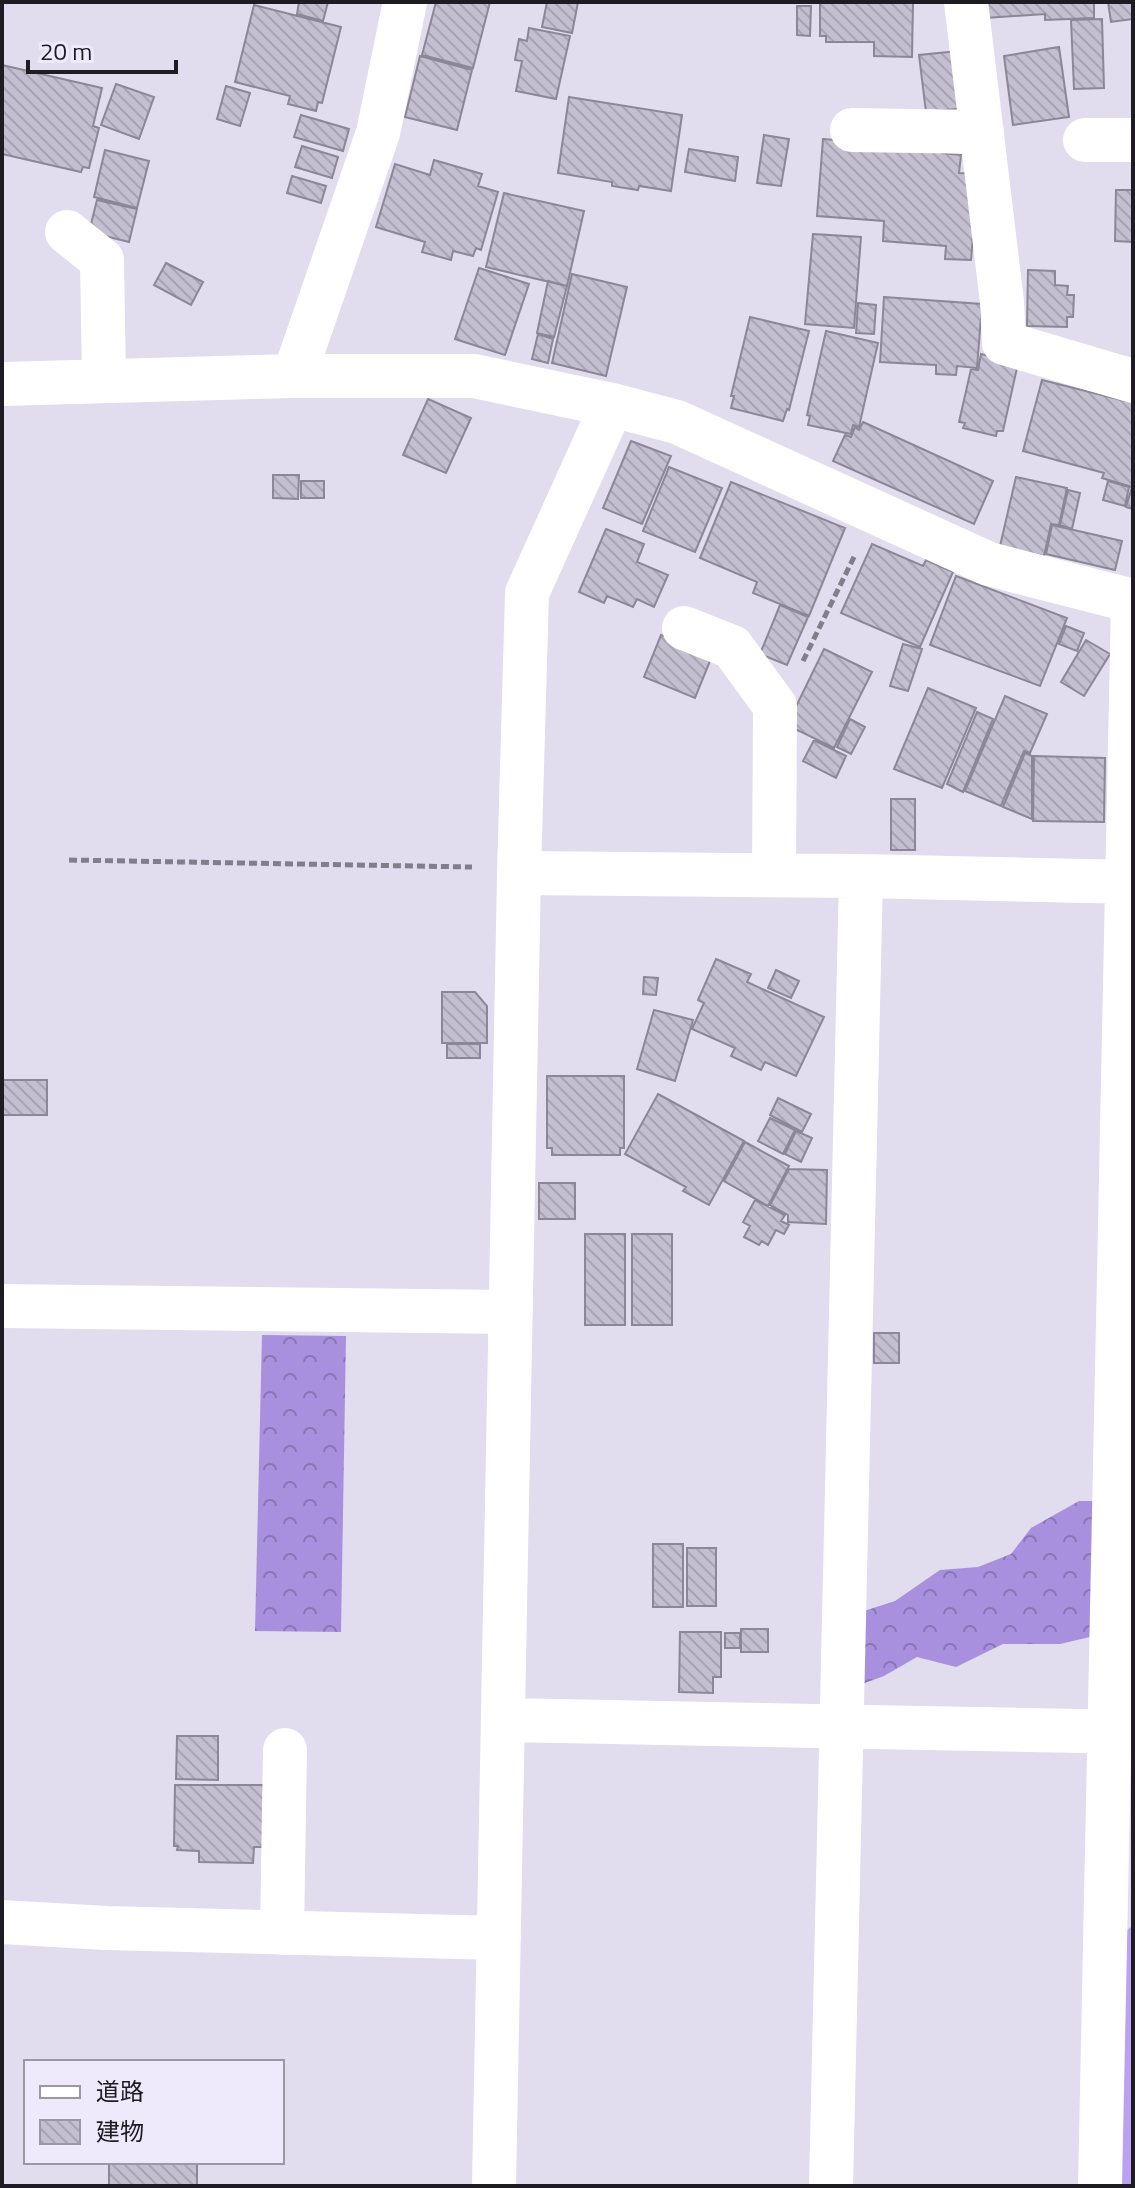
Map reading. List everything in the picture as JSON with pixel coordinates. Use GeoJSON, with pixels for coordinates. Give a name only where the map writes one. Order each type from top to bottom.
{"type":"FeatureCollection","features":[{"type":"Feature","properties":{"kind":"street"},"geometry":{"type":"LineString","coordinates":[[294,376],[378,133],[405,2]]}},
{"type":"Feature","properties":{"kind":"street"},"geometry":{"type":"LineString","coordinates":[[966,2],[1002,302],[1004,343],[1133,381]]}},
{"type":"Feature","properties":{"kind":"street"},"geometry":{"type":"LineString","coordinates":[[852,130],[982,132]]}},
{"type":"Feature","properties":{"kind":"street"},"geometry":{"type":"LineString","coordinates":[[1085,140],[1133,140]]}},
{"type":"Feature","properties":{"kind":"street"},"geometry":{"type":"LineString","coordinates":[[67,232],[102,260],[104,381]]}},
{"type":"Feature","properties":{"kind":"street"},"geometry":{"type":"LineString","coordinates":[[2,384],[294,376],[474,376],[677,422],[989,564],[1133,601],[1121,1732],[1100,2186]]}},
{"type":"Feature","properties":{"kind":"street"},"geometry":{"type":"LineString","coordinates":[[494,2186],[527,593],[612,405]]}},
{"type":"Feature","properties":{"kind":"street"},"geometry":{"type":"LineString","coordinates":[[684,628],[732,647],[775,706],[774,875]]}},
{"type":"Feature","properties":{"kind":"street"},"geometry":{"type":"LineString","coordinates":[[520,871],[1130,882]]}},
{"type":"Feature","properties":{"kind":"street"},"geometry":{"type":"LineString","coordinates":[[831,2186],[861,876]]}},
{"type":"Feature","properties":{"kind":"street"},"geometry":{"type":"LineString","coordinates":[[2,1306],[511,1312]]}},
{"type":"Feature","properties":{"kind":"street"},"geometry":{"type":"LineString","coordinates":[[503,1720],[1121,1732]]}},
{"type":"Feature","properties":{"kind":"street"},"geometry":{"type":"LineString","coordinates":[[282,1933],[285,1750]]}},
{"type":"Feature","properties":{"kind":"street"},"geometry":{"type":"LineString","coordinates":[[2,1922],[106,1928],[499,1938]]}},
{"type":"Feature","properties":{"kind":"path"},"geometry":{"type":"LineString","coordinates":[[775,719],[876,511]]}},
{"type":"Feature","properties":{"kind":"path"},"geometry":{"type":"LineString","coordinates":[[69,860],[520,871]]}},
{"type":"Feature","properties":{"kind":"green space"},"geometry":{"type":"Polygon","coordinates":[[[262,1335],[346,1336],[341,1632],[255,1631],[262,1335]]]}},
{"type":"Feature","properties":{"kind":"green space"},"geometry":{"type":"Polygon","coordinates":[[[1079,1501],[1094,1501],[1090,1637],[1060,1644],[1003,1644],[956,1667],[917,1657],[884,1676],[862,1684],[864,1611],[895,1601],[940,1570],[978,1567],[1011,1554],[1031,1528],[1079,1501]]]}},
{"type":"Feature","properties":{"kind":"building"},"geometry":{"type":"Polygon","coordinates":[[[299,2],[328,2],[323,21],[297,14],[299,2]]]}},
{"type":"Feature","properties":{"kind":"building"},"geometry":{"type":"Polygon","coordinates":[[[436,2],[490,2],[473,68],[422,55],[436,2]]]}},
{"type":"Feature","properties":{"kind":"building"},"geometry":{"type":"Polygon","coordinates":[[[547,2],[578,2],[572,33],[542,27],[547,2]]]}},
{"type":"Feature","properties":{"kind":"building"},"geometry":{"type":"Polygon","coordinates":[[[820,2],[913,2],[912,57],[874,56],[874,42],[826,42],[826,36],[820,36],[820,2]]]}},
{"type":"Feature","properties":{"kind":"building"},"geometry":{"type":"Polygon","coordinates":[[[984,2],[1094,2],[1094,18],[1045,20],[1045,14],[985,18],[984,2]]]}},
{"type":"Feature","properties":{"kind":"building"},"geometry":{"type":"Polygon","coordinates":[[[1108,2],[1133,2],[1133,19],[1111,22],[1108,2]]]}},
{"type":"Feature","properties":{"kind":"building"},"geometry":{"type":"Polygon","coordinates":[[[254,5],[341,27],[322,103],[318,102],[316,111],[288,104],[290,96],[235,82],[254,5]]]}},
{"type":"Feature","properties":{"kind":"building"},"geometry":{"type":"Polygon","coordinates":[[[797,6],[811,6],[810,36],[797,35],[797,6]]]}},
{"type":"Feature","properties":{"kind":"building"},"geometry":{"type":"Polygon","coordinates":[[[1102,19],[1104,88],[1074,89],[1071,20],[1102,19]]]}},
{"type":"Feature","properties":{"kind":"building"},"geometry":{"type":"Polygon","coordinates":[[[529,28],[570,36],[556,99],[516,91],[522,61],[515,60],[519,39],[527,41],[529,28]]]}},
{"type":"Feature","properties":{"kind":"building"},"geometry":{"type":"Polygon","coordinates":[[[1059,47],[1069,117],[1013,125],[1004,56],[1059,47]]]}},
{"type":"Feature","properties":{"kind":"building"},"geometry":{"type":"Polygon","coordinates":[[[958,51],[965,108],[926,112],[919,55],[958,51]]]}},
{"type":"Feature","properties":{"kind":"building"},"geometry":{"type":"Polygon","coordinates":[[[420,56],[472,70],[457,130],[405,117],[420,56]]]}},
{"type":"Feature","properties":{"kind":"building"},"geometry":{"type":"Polygon","coordinates":[[[2,65],[102,88],[93,126],[99,128],[89,168],[83,167],[81,172],[2,154],[2,65]]]}},
{"type":"Feature","properties":{"kind":"building"},"geometry":{"type":"Polygon","coordinates":[[[116,84],[154,97],[139,139],[101,125],[116,84]]]}},
{"type":"Feature","properties":{"kind":"building"},"geometry":{"type":"Polygon","coordinates":[[[226,86],[250,93],[240,126],[217,119],[226,86]]]}},
{"type":"Feature","properties":{"kind":"building"},"geometry":{"type":"Polygon","coordinates":[[[569,97],[682,115],[671,191],[612,186],[612,182],[558,173],[569,97]]]}},
{"type":"Feature","properties":{"kind":"building"},"geometry":{"type":"Polygon","coordinates":[[[301,115],[349,129],[343,151],[294,137],[301,115]]]}},
{"type":"Feature","properties":{"kind":"building"},"geometry":{"type":"Polygon","coordinates":[[[764,135],[789,139],[781,186],[757,183],[764,135]]]}},
{"type":"Feature","properties":{"kind":"building"},"geometry":{"type":"Polygon","coordinates":[[[823,139],[942,149],[942,153],[961,155],[959,173],[978,174],[971,260],[945,259],[946,246],[883,241],[884,221],[817,216],[823,139]]]}},
{"type":"Feature","properties":{"kind":"building"},"geometry":{"type":"Polygon","coordinates":[[[302,146],[338,157],[332,178],[295,167],[302,146]]]}},
{"type":"Feature","properties":{"kind":"building"},"geometry":{"type":"Polygon","coordinates":[[[689,149],[738,157],[735,181],[685,172],[689,149]]]}},
{"type":"Feature","properties":{"kind":"building"},"geometry":{"type":"Polygon","coordinates":[[[105,150],[149,161],[137,208],[94,197],[105,150]]]}},
{"type":"Feature","properties":{"kind":"building"},"geometry":{"type":"Polygon","coordinates":[[[434,160],[482,174],[478,186],[498,192],[481,250],[476,248],[473,256],[453,251],[451,260],[422,252],[425,242],[376,227],[395,164],[430,175],[434,160]]]}},
{"type":"Feature","properties":{"kind":"building"},"geometry":{"type":"Polygon","coordinates":[[[292,176],[326,186],[321,203],[287,193],[292,176]]]}},
{"type":"Feature","properties":{"kind":"building"},"geometry":{"type":"Polygon","coordinates":[[[1116,190],[1133,190],[1133,242],[1115,241],[1116,190]]]}},
{"type":"Feature","properties":{"kind":"building"},"geometry":{"type":"Polygon","coordinates":[[[504,193],[584,211],[567,286],[486,267],[504,193]]]}},
{"type":"Feature","properties":{"kind":"building"},"geometry":{"type":"Polygon","coordinates":[[[97,200],[137,209],[129,242],[89,232],[97,200]]]}},
{"type":"Feature","properties":{"kind":"building"},"geometry":{"type":"Polygon","coordinates":[[[813,234],[861,237],[854,328],[805,324],[813,234]]]}},
{"type":"Feature","properties":{"kind":"building"},"geometry":{"type":"Polygon","coordinates":[[[166,263],[203,282],[191,305],[154,285],[166,263]]]}},
{"type":"Feature","properties":{"kind":"building"},"geometry":{"type":"Polygon","coordinates":[[[479,268],[529,284],[505,355],[455,339],[479,268]]]}},
{"type":"Feature","properties":{"kind":"building"},"geometry":{"type":"Polygon","coordinates":[[[1028,270],[1055,271],[1055,285],[1068,286],[1067,295],[1074,295],[1073,317],[1067,317],[1067,327],[1027,326],[1028,270]]]}},
{"type":"Feature","properties":{"kind":"building"},"geometry":{"type":"Polygon","coordinates":[[[572,274],[627,287],[606,376],[552,363],[572,274]]]}},
{"type":"Feature","properties":{"kind":"building"},"geometry":{"type":"Polygon","coordinates":[[[548,281],[567,286],[554,337],[537,333],[548,281]]]}},
{"type":"Feature","properties":{"kind":"building"},"geometry":{"type":"Polygon","coordinates":[[[884,297],[982,304],[977,368],[957,366],[956,375],[936,374],[936,365],[880,362],[884,297]]]}},
{"type":"Feature","properties":{"kind":"building"},"geometry":{"type":"Polygon","coordinates":[[[858,303],[876,305],[874,334],[856,333],[858,303]]]}},
{"type":"Feature","properties":{"kind":"building"},"geometry":{"type":"Polygon","coordinates":[[[750,317],[809,331],[789,410],[783,421],[731,408],[734,396],[731,396],[750,317]]]}},
{"type":"Feature","properties":{"kind":"building"},"geometry":{"type":"Polygon","coordinates":[[[826,331],[878,343],[859,427],[853,425],[851,434],[808,425],[810,416],[807,415],[826,331]]]}},
{"type":"Feature","properties":{"kind":"building"},"geometry":{"type":"Polygon","coordinates":[[[538,334],[553,339],[548,363],[532,359],[538,334]]]}},
{"type":"Feature","properties":{"kind":"building"},"geometry":{"type":"Polygon","coordinates":[[[981,354],[1006,360],[1017,368],[1003,431],[997,431],[996,436],[963,428],[965,423],[959,422],[971,369],[978,370],[981,354]]]}},
{"type":"Feature","properties":{"kind":"building"},"geometry":{"type":"Polygon","coordinates":[[[1042,380],[1125,401],[1133,396],[1133,509],[1126,507],[1132,487],[1102,478],[1104,473],[1023,451],[1042,380]]]}},
{"type":"Feature","properties":{"kind":"building"},"geometry":{"type":"Polygon","coordinates":[[[428,399],[471,418],[446,473],[403,455],[428,399]]]}},
{"type":"Feature","properties":{"kind":"building"},"geometry":{"type":"Polygon","coordinates":[[[863,422],[993,481],[974,524],[833,461],[845,435],[851,437],[855,427],[859,430],[863,422]]]}},
{"type":"Feature","properties":{"kind":"building"},"geometry":{"type":"Polygon","coordinates":[[[631,441],[671,456],[642,524],[603,508],[631,441]]]}},
{"type":"Feature","properties":{"kind":"building"},"geometry":{"type":"Polygon","coordinates":[[[669,467],[722,488],[695,552],[643,531],[669,467]]]}},
{"type":"Feature","properties":{"kind":"building"},"geometry":{"type":"Polygon","coordinates":[[[273,475],[299,475],[298,499],[273,498],[273,475]]]}},
{"type":"Feature","properties":{"kind":"building"},"geometry":{"type":"Polygon","coordinates":[[[1016,477],[1067,488],[1059,525],[1051,524],[1044,556],[1000,546],[1016,477]]]}},
{"type":"Feature","properties":{"kind":"building"},"geometry":{"type":"Polygon","coordinates":[[[301,481],[324,481],[324,498],[301,498],[301,481]]]}},
{"type":"Feature","properties":{"kind":"building"},"geometry":{"type":"Polygon","coordinates":[[[1108,481],[1129,487],[1125,506],[1103,500],[1108,481]]]}},
{"type":"Feature","properties":{"kind":"building"},"geometry":{"type":"Polygon","coordinates":[[[731,482],[845,528],[809,616],[753,593],[757,582],[700,558],[731,482]]]}},
{"type":"Feature","properties":{"kind":"building"},"geometry":{"type":"Polygon","coordinates":[[[1068,490],[1080,493],[1072,529],[1060,525],[1068,490]]]}},
{"type":"Feature","properties":{"kind":"building"},"geometry":{"type":"Polygon","coordinates":[[[1052,525],[1122,541],[1115,570],[1046,554],[1052,525]]]}},
{"type":"Feature","properties":{"kind":"building"},"geometry":{"type":"Polygon","coordinates":[[[606,529],[644,544],[637,562],[668,575],[654,607],[637,599],[633,607],[607,596],[604,603],[579,592],[606,529]]]}},
{"type":"Feature","properties":{"kind":"building"},"geometry":{"type":"Polygon","coordinates":[[[872,544],[923,566],[926,560],[953,572],[920,647],[841,613],[872,544]]]}},
{"type":"Feature","properties":{"kind":"building"},"geometry":{"type":"Polygon","coordinates":[[[956,576],[1067,618],[1040,686],[930,645],[956,576]]]}},
{"type":"Feature","properties":{"kind":"building"},"geometry":{"type":"Polygon","coordinates":[[[780,605],[808,617],[787,665],[760,654],[780,605]]]}},
{"type":"Feature","properties":{"kind":"building"},"geometry":{"type":"Polygon","coordinates":[[[1066,626],[1084,633],[1077,651],[1059,644],[1066,626]]]}},
{"type":"Feature","properties":{"kind":"building"},"geometry":{"type":"Polygon","coordinates":[[[661,635],[712,656],[695,698],[644,677],[661,635]]]}},
{"type":"Feature","properties":{"kind":"building"},"geometry":{"type":"Polygon","coordinates":[[[1086,640],[1110,654],[1084,696],[1061,682],[1086,640]]]}},
{"type":"Feature","properties":{"kind":"building"},"geometry":{"type":"Polygon","coordinates":[[[903,644],[922,649],[908,691],[890,686],[903,644]]]}},
{"type":"Feature","properties":{"kind":"building"},"geometry":{"type":"Polygon","coordinates":[[[824,649],[872,672],[834,748],[787,725],[824,649]]]}},
{"type":"Feature","properties":{"kind":"building"},"geometry":{"type":"Polygon","coordinates":[[[928,688],[976,708],[942,788],[894,769],[928,688]]]}},
{"type":"Feature","properties":{"kind":"building"},"geometry":{"type":"Polygon","coordinates":[[[1005,696],[1047,714],[1030,753],[1024,751],[1001,806],[965,791],[1005,696]]]}},
{"type":"Feature","properties":{"kind":"building"},"geometry":{"type":"Polygon","coordinates":[[[977,712],[993,719],[963,792],[947,784],[977,712]]]}},
{"type":"Feature","properties":{"kind":"building"},"geometry":{"type":"Polygon","coordinates":[[[850,719],[865,727],[851,754],[837,747],[850,719]]]}},
{"type":"Feature","properties":{"kind":"building"},"geometry":{"type":"Polygon","coordinates":[[[814,740],[846,756],[836,778],[803,761],[814,740]]]}},
{"type":"Feature","properties":{"kind":"building"},"geometry":{"type":"Polygon","coordinates":[[[1025,753],[1032,756],[1032,819],[1003,807],[1025,753]]]}},
{"type":"Feature","properties":{"kind":"building"},"geometry":{"type":"Polygon","coordinates":[[[1034,756],[1105,758],[1104,822],[1033,821],[1034,756]]]}},
{"type":"Feature","properties":{"kind":"building"},"geometry":{"type":"Polygon","coordinates":[[[891,799],[915,799],[915,850],[891,850],[891,799]]]}},
{"type":"Feature","properties":{"kind":"building"},"geometry":{"type":"Polygon","coordinates":[[[716,959],[751,974],[747,982],[824,1017],[796,1076],[765,1062],[761,1070],[731,1056],[735,1048],[692,1029],[704,1003],[698,1000],[716,959]]]}},
{"type":"Feature","properties":{"kind":"building"},"geometry":{"type":"Polygon","coordinates":[[[776,970],[799,981],[791,998],[768,988],[776,970]]]}},
{"type":"Feature","properties":{"kind":"building"},"geometry":{"type":"Polygon","coordinates":[[[644,977],[658,978],[656,995],[643,994],[644,977]]]}},
{"type":"Feature","properties":{"kind":"building"},"geometry":{"type":"Polygon","coordinates":[[[442,992],[475,992],[487,1006],[487,1043],[442,1043],[442,992]]]}},
{"type":"Feature","properties":{"kind":"building"},"geometry":{"type":"Polygon","coordinates":[[[654,1010],[693,1020],[675,1081],[637,1069],[654,1010]]]}},
{"type":"Feature","properties":{"kind":"building"},"geometry":{"type":"Polygon","coordinates":[[[447,1044],[480,1044],[480,1058],[447,1058],[447,1044]]]}},
{"type":"Feature","properties":{"kind":"building"},"geometry":{"type":"Polygon","coordinates":[[[547,1076],[624,1076],[624,1148],[620,1148],[620,1155],[552,1155],[552,1148],[547,1148],[547,1076]]]}},
{"type":"Feature","properties":{"kind":"building"},"geometry":{"type":"Polygon","coordinates":[[[2,1080],[47,1080],[47,1115],[2,1115],[2,1080]]]}},
{"type":"Feature","properties":{"kind":"building"},"geometry":{"type":"Polygon","coordinates":[[[658,1094],[744,1141],[709,1205],[683,1191],[686,1187],[625,1154],[658,1094]]]}},
{"type":"Feature","properties":{"kind":"building"},"geometry":{"type":"Polygon","coordinates":[[[778,1098],[811,1114],[802,1132],[770,1115],[778,1098]]]}},
{"type":"Feature","properties":{"kind":"building"},"geometry":{"type":"Polygon","coordinates":[[[770,1118],[795,1130],[783,1154],[758,1141],[770,1118]]]}},
{"type":"Feature","properties":{"kind":"building"},"geometry":{"type":"Polygon","coordinates":[[[796,1131],[812,1138],[801,1162],[785,1154],[796,1131]]]}},
{"type":"Feature","properties":{"kind":"building"},"geometry":{"type":"Polygon","coordinates":[[[745,1142],[789,1166],[768,1206],[724,1181],[745,1142]]]}},
{"type":"Feature","properties":{"kind":"building"},"geometry":{"type":"Polygon","coordinates":[[[789,1169],[827,1170],[826,1224],[788,1222],[788,1215],[770,1205],[789,1169]]]}},
{"type":"Feature","properties":{"kind":"building"},"geometry":{"type":"Polygon","coordinates":[[[539,1183],[575,1183],[575,1219],[539,1219],[539,1183]]]}},
{"type":"Feature","properties":{"kind":"building"},"geometry":{"type":"Polygon","coordinates":[[[755,1200],[785,1215],[781,1221],[789,1225],[784,1234],[776,1230],[768,1245],[762,1241],[759,1245],[744,1237],[750,1226],[743,1222],[755,1200]]]}},
{"type":"Feature","properties":{"kind":"building"},"geometry":{"type":"Polygon","coordinates":[[[585,1234],[625,1234],[625,1325],[585,1325],[585,1234]]]}},
{"type":"Feature","properties":{"kind":"building"},"geometry":{"type":"Polygon","coordinates":[[[632,1234],[672,1234],[672,1325],[632,1325],[632,1234]]]}},
{"type":"Feature","properties":{"kind":"building"},"geometry":{"type":"Polygon","coordinates":[[[874,1333],[899,1333],[899,1363],[874,1363],[874,1333]]]}},
{"type":"Feature","properties":{"kind":"building"},"geometry":{"type":"Polygon","coordinates":[[[653,1544],[683,1544],[683,1607],[653,1607],[653,1544]]]}},
{"type":"Feature","properties":{"kind":"building"},"geometry":{"type":"Polygon","coordinates":[[[687,1548],[716,1548],[716,1606],[687,1606],[687,1548]]]}},
{"type":"Feature","properties":{"kind":"building"},"geometry":{"type":"Polygon","coordinates":[[[741,1629],[768,1629],[768,1652],[741,1652],[741,1629]]]}},
{"type":"Feature","properties":{"kind":"building"},"geometry":{"type":"Polygon","coordinates":[[[680,1632],[721,1632],[721,1677],[713,1677],[713,1693],[679,1692],[680,1632]]]}},
{"type":"Feature","properties":{"kind":"building"},"geometry":{"type":"Polygon","coordinates":[[[725,1633],[740,1633],[740,1648],[725,1648],[725,1633]]]}},
{"type":"Feature","properties":{"kind":"building"},"geometry":{"type":"Polygon","coordinates":[[[177,1736],[218,1736],[218,1780],[176,1779],[177,1736]]]}},
{"type":"Feature","properties":{"kind":"building"},"geometry":{"type":"Polygon","coordinates":[[[175,1785],[270,1785],[273,1847],[254,1847],[253,1863],[199,1862],[199,1851],[177,1850],[178,1846],[174,1846],[175,1785]]]}},
{"type":"Feature","properties":{"kind":"building"},"geometry":{"type":"Polygon","coordinates":[[[109,2164],[197,2164],[197,2186],[109,2186],[109,2164]]]}},
{"type":"Feature","properties":{"kind":"waterway"},"geometry":{"type":"LineString","coordinates":[[1129,2073],[1133,1934]]}},
{"type":"Feature","properties":{"kind":"waterway"},"geometry":{"type":"LineString","coordinates":[[1126,2186],[1129,2073],[1133,2073]]}}]}
